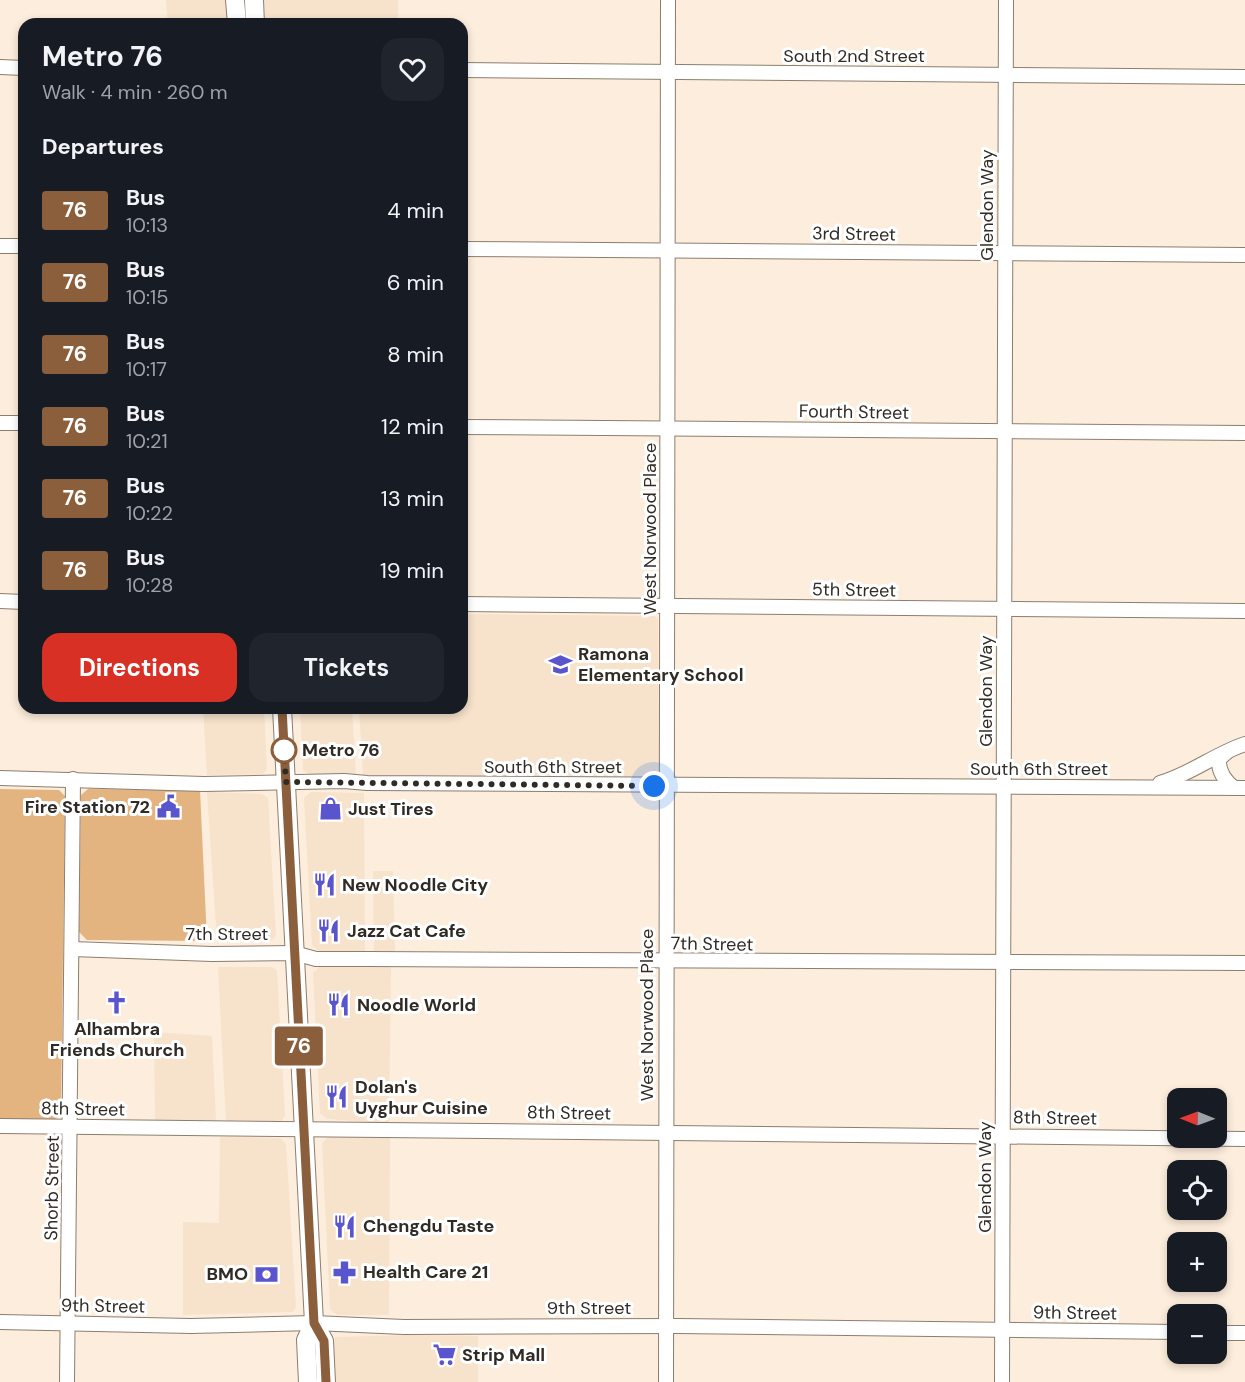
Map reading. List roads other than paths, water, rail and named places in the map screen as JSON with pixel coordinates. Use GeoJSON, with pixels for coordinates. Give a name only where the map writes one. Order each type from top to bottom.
{"type":"FeatureCollection","features":[{"type":"Feature","properties":{"kind":"main road"},"geometry":{"type":"LineString","coordinates":[[236,0],[237,18]]}},
{"type":"Feature","properties":{"kind":"main road"},"geometry":{"type":"LineString","coordinates":[[254,0],[255,18]]}},
{"type":"Feature","properties":{"kind":"main road"},"geometry":{"type":"LineString","coordinates":[[282,714],[314,1323],[324,1341],[326,1382]]}},
{"type":"Feature","properties":{"kind":"main road"},"geometry":{"type":"LineString","coordinates":[[308,1382],[306,1340],[314,1323]]}},
{"type":"Feature","properties":{"kind":"street","name":"West Norwood Place"},"geometry":{"type":"LineString","coordinates":[[666,1382],[668,0]]}},
{"type":"Feature","properties":{"kind":"street","name":"Glendon Way"},"geometry":{"type":"LineString","coordinates":[[1002,1382],[1006,0]]}},
{"type":"Feature","properties":{"kind":"street"},"geometry":{"type":"LineString","coordinates":[[0,67],[18,68]]}},
{"type":"Feature","properties":{"kind":"street","name":"South 2nd Street"},"geometry":{"type":"LineString","coordinates":[[468,70],[1245,77]]}},
{"type":"Feature","properties":{"kind":"street"},"geometry":{"type":"LineString","coordinates":[[0,246],[18,246]]}},
{"type":"Feature","properties":{"kind":"street","name":"3rd Street"},"geometry":{"type":"LineString","coordinates":[[468,249],[1245,255]]}},
{"type":"Feature","properties":{"kind":"street"},"geometry":{"type":"LineString","coordinates":[[0,423],[18,423]]}},
{"type":"Feature","properties":{"kind":"street","name":"Fourth Street"},"geometry":{"type":"LineString","coordinates":[[468,427],[1245,433]]}},
{"type":"Feature","properties":{"kind":"street"},"geometry":{"type":"LineString","coordinates":[[0,601],[18,602]]}},
{"type":"Feature","properties":{"kind":"street","name":"5th Street"},"geometry":{"type":"LineString","coordinates":[[468,604],[1245,610]]}},
{"type":"Feature","properties":{"kind":"street","name":"South 6th Street"},"geometry":{"type":"LineString","coordinates":[[1142,788],[1182,776],[1230,749],[1245,744]]}},
{"type":"Feature","properties":{"kind":"street"},"geometry":{"type":"LineString","coordinates":[[1230,749],[1218,759],[1218,767],[1226,782],[1239,788]]}},
{"type":"Feature","properties":{"kind":"street","name":"South 6th Street"},"geometry":{"type":"LineString","coordinates":[[0,778],[204,784],[286,782],[1239,788]]}},
{"type":"Feature","properties":{"kind":"street","name":"Shorb Street"},"geometry":{"type":"LineString","coordinates":[[67,1382],[73,779]]}},
{"type":"Feature","properties":{"kind":"street","name":"7th Street"},"geometry":{"type":"LineString","coordinates":[[72,949],[212,954],[294,953],[316,958],[666,962],[1245,963]]}},
{"type":"Feature","properties":{"kind":"street","name":"8th Street"},"geometry":{"type":"LineString","coordinates":[[0,1126],[1245,1138]]}},
{"type":"Feature","properties":{"kind":"street","name":"9th Street"},"geometry":{"type":"LineString","coordinates":[[0,1322],[191,1326],[314,1323],[404,1327],[665,1326],[1167,1332]]}},
{"type":"Feature","properties":{"kind":"street"},"geometry":{"type":"LineString","coordinates":[[1227,1333],[1245,1333]]}},
{"type":"Feature","properties":{"kind":"place","name":"Ramona Elementary School"},"geometry":{"type":"Point","coordinates":[560,664]}},
{"type":"Feature","properties":{"kind":"place","name":"Metro 76"},"geometry":{"type":"Point","coordinates":[284,750]}},
{"type":"Feature","properties":{"kind":"place","name":"Fire Station 72"},"geometry":{"type":"Point","coordinates":[168,807]}},
{"type":"Feature","properties":{"kind":"place","name":"Just Tires"},"geometry":{"type":"Point","coordinates":[330,809]}},
{"type":"Feature","properties":{"kind":"place","name":"New Noodle City"},"geometry":{"type":"Point","coordinates":[324,885]}},
{"type":"Feature","properties":{"kind":"place","name":"Jazz Cat Cafe"},"geometry":{"type":"Point","coordinates":[329,931]}},
{"type":"Feature","properties":{"kind":"place","name":"Alhambra Friends Church"},"geometry":{"type":"Point","coordinates":[117,1003]}},
{"type":"Feature","properties":{"kind":"place","name":"Noodle World"},"geometry":{"type":"Point","coordinates":[339,1005]}},
{"type":"Feature","properties":{"kind":"place","name":"Dolan's Uyghur Cuisine"},"geometry":{"type":"Point","coordinates":[337,1097]}},
{"type":"Feature","properties":{"kind":"place","name":"Chengdu Taste"},"geometry":{"type":"Point","coordinates":[345,1226]}},
{"type":"Feature","properties":{"kind":"place","name":"Health Care 21"},"geometry":{"type":"Point","coordinates":[345,1272]}},
{"type":"Feature","properties":{"kind":"place","name":"BMO"},"geometry":{"type":"Point","coordinates":[266,1274]}},
{"type":"Feature","properties":{"kind":"place","name":"Strip Mall"},"geometry":{"type":"Point","coordinates":[444,1355]}}]}
